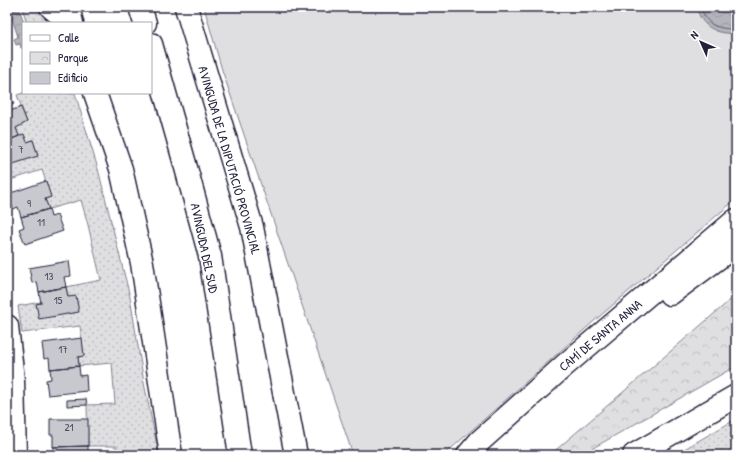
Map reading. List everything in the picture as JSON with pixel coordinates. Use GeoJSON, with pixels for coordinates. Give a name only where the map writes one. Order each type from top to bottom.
{"type":"FeatureCollection","features":[{"type":"Feature","properties":{"kind":"street"},"geometry":{"type":"LineString","coordinates":[[51,7],[70,22]]}},
{"type":"Feature","properties":{"kind":"street"},"geometry":{"type":"LineString","coordinates":[[68,7],[71,22]]}},
{"type":"Feature","properties":{"kind":"street"},"geometry":{"type":"LineString","coordinates":[[140,7],[145,22]]}},
{"type":"Feature","properties":{"kind":"street","name":"AVINGUDA DE LA DIPUTACIÓ PROVINCIAL"},"geometry":{"type":"LineString","coordinates":[[186,7],[252,227],[296,455]]}},
{"type":"Feature","properties":{"kind":"street","name":"AVINGUDA DEL SUD"},"geometry":{"type":"LineString","coordinates":[[152,48],[210,256],[240,455]]}},
{"type":"Feature","properties":{"kind":"street"},"geometry":{"type":"LineString","coordinates":[[95,94],[121,169],[142,263],[171,455]]}},
{"type":"Feature","properties":{"kind":"street","name":"CAMÍ DE SANTA ANNA"},"geometry":{"type":"LineString","coordinates":[[468,455],[480,441],[565,365],[736,220]]}},
{"type":"Feature","properties":{"kind":"street"},"geometry":{"type":"LineString","coordinates":[[565,365],[618,331],[736,244]]}},
{"type":"Feature","properties":{"kind":"street"},"geometry":{"type":"LineString","coordinates":[[7,326],[13,380],[14,455]]}},
{"type":"Feature","properties":{"kind":"street"},"geometry":{"type":"LineString","coordinates":[[634,455],[736,396]]}},
{"type":"Feature","properties":{"kind":"green space"},"geometry":{"type":"Polygon","coordinates":[[[22,7],[41,7],[52,22],[27,22],[22,7]]]}},
{"type":"Feature","properties":{"kind":"green space"},"geometry":{"type":"Polygon","coordinates":[[[204,7],[736,7],[736,199],[593,322],[444,455],[353,455],[222,70],[204,7]]]}},
{"type":"Feature","properties":{"kind":"green space"},"geometry":{"type":"Polygon","coordinates":[[[22,93],[75,94],[98,169],[130,297],[144,383],[159,455],[116,455],[116,446],[88,446],[87,405],[115,404],[112,363],[79,366],[78,357],[84,356],[80,326],[22,333],[18,306],[68,297],[66,287],[101,280],[81,200],[49,209],[45,199],[51,197],[42,170],[7,181],[7,166],[38,155],[33,140],[27,142],[19,136],[16,128],[27,122],[17,95],[22,93]]]}},
{"type":"Feature","properties":{"kind":"green space"},"geometry":{"type":"Polygon","coordinates":[[[736,295],[736,366],[581,455],[550,455],[736,295]]]}},
{"type":"Feature","properties":{"kind":"green space"},"geometry":{"type":"Polygon","coordinates":[[[736,419],[736,455],[674,455],[736,419]]]}},
{"type":"Feature","properties":{"kind":"water"},"geometry":{"type":"Polygon","coordinates":[[[697,7],[736,7],[736,33],[723,33],[706,25],[699,14],[697,7]]]}},
{"type":"Feature","properties":{"kind":"water"},"geometry":{"type":"Polygon","coordinates":[[[19,8],[24,22],[22,22],[22,48],[20,44],[16,45],[14,39],[18,37],[10,12],[19,8]]]}},
{"type":"Feature","properties":{"kind":"building"},"geometry":{"type":"Polygon","coordinates":[[[7,66],[13,81],[7,83],[7,66]]]}},
{"type":"Feature","properties":{"kind":"building"},"geometry":{"type":"Polygon","coordinates":[[[11,97],[14,104],[7,106],[7,98],[11,97]]]}},
{"type":"Feature","properties":{"kind":"building"},"geometry":{"type":"Polygon","coordinates":[[[21,107],[27,122],[16,128],[19,136],[7,141],[7,112],[21,107]]]}},
{"type":"Feature","properties":{"kind":"building"},"geometry":{"type":"Polygon","coordinates":[[[24,134],[27,142],[33,140],[38,156],[7,166],[7,141],[24,134]]]}},
{"type":"Feature","properties":{"kind":"building"},"geometry":{"type":"Polygon","coordinates":[[[46,181],[51,197],[45,199],[49,209],[21,217],[18,207],[13,209],[8,194],[46,181]]]}},
{"type":"Feature","properties":{"kind":"building"},"geometry":{"type":"Polygon","coordinates":[[[49,209],[51,217],[57,215],[63,231],[25,244],[19,229],[24,227],[21,217],[49,209]]]}},
{"type":"Feature","properties":{"kind":"building"},"geometry":{"type":"Polygon","coordinates":[[[69,261],[71,276],[64,277],[66,287],[39,292],[37,282],[32,283],[29,268],[69,261]]]}},
{"type":"Feature","properties":{"kind":"building"},"geometry":{"type":"Polygon","coordinates":[[[66,287],[68,297],[76,296],[79,312],[39,319],[36,304],[41,303],[39,292],[66,287]]]}},
{"type":"Feature","properties":{"kind":"building"},"geometry":{"type":"Polygon","coordinates":[[[82,338],[84,356],[78,357],[79,366],[50,369],[49,358],[44,359],[42,343],[82,338]]]}},
{"type":"Feature","properties":{"kind":"building"},"geometry":{"type":"Polygon","coordinates":[[[79,366],[80,376],[86,375],[87,391],[48,395],[46,380],[51,379],[50,369],[79,366]]]}},
{"type":"Feature","properties":{"kind":"building"},"geometry":{"type":"Polygon","coordinates":[[[86,399],[87,405],[67,406],[67,400],[86,399]]]}},
{"type":"Feature","properties":{"kind":"building"},"geometry":{"type":"Polygon","coordinates":[[[50,419],[88,419],[88,446],[53,447],[53,435],[50,435],[50,419]]]}},
{"type":"Feature","properties":{"kind":"building"},"geometry":{"type":"Polygon","coordinates":[[[88,446],[88,455],[53,455],[53,447],[88,446]]]}}]}
